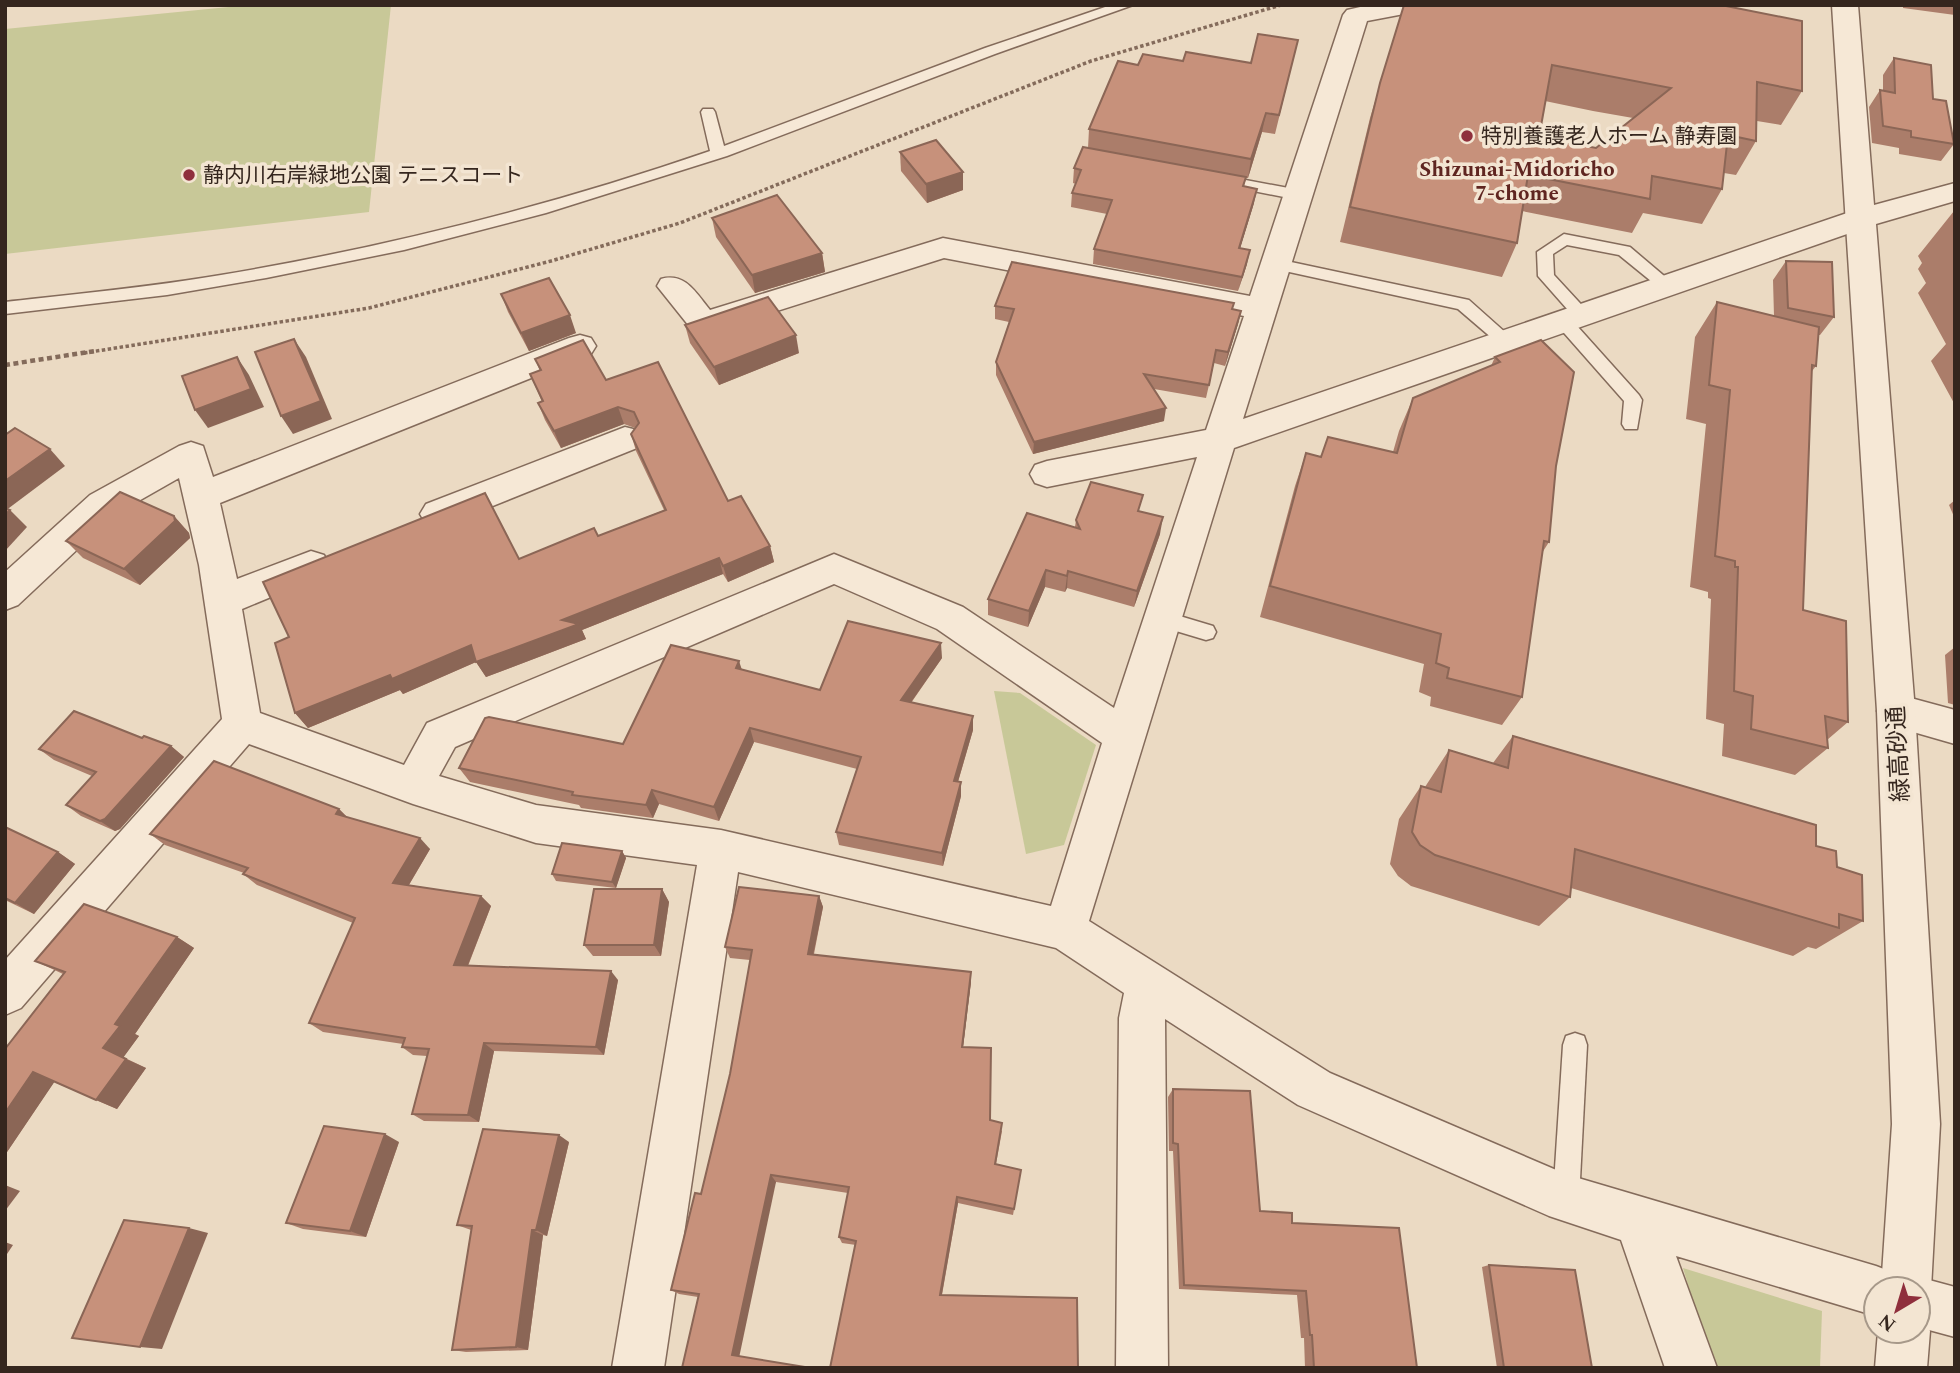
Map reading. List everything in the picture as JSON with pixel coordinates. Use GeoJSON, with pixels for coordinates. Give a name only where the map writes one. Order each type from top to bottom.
{"type":"FeatureCollection","features":[{"type":"Feature","properties":{"kind":"street"},"geometry":{"type":"LineString","coordinates":[[1065,930],[1124,736],[1264,309],[1356,15],[1416,5]]}},
{"type":"Feature","properties":{"kind":"street","name":"緑高砂通"},"geometry":{"type":"LineString","coordinates":[[1845,5],[1896,711],[1916,1124],[1907,1275]]}},
{"type":"Feature","properties":{"kind":"street"},"geometry":{"type":"LineString","coordinates":[[1047,474],[1219,440],[1860,219],[1955,192]]}},
{"type":"Feature","properties":{"kind":"street"},"geometry":{"type":"LineString","coordinates":[[672,286],[704,323],[943,248],[1264,309]]}},
{"type":"Feature","properties":{"kind":"street"},"geometry":{"type":"LineString","coordinates":[[201,496],[580,346]]}},
{"type":"Feature","properties":{"kind":"street"},"geometry":{"type":"LineString","coordinates":[[404,528],[625,439]]}},
{"type":"Feature","properties":{"kind":"street"},"geometry":{"type":"LineString","coordinates":[[5,595],[102,505],[191,455],[218,565],[242,724]]}},
{"type":"Feature","properties":{"kind":"street"},"geometry":{"type":"LineString","coordinates":[[222,601],[339,554]]}},
{"type":"Feature","properties":{"kind":"street"},"geometry":{"type":"LineString","coordinates":[[413,786],[441,735],[834,568],[950,618],[1124,736]]}},
{"type":"Feature","properties":{"kind":"street"},"geometry":{"type":"LineString","coordinates":[[1896,711],[1955,727]]}},
{"type":"Feature","properties":{"kind":"street"},"geometry":{"type":"LineString","coordinates":[[242,724],[413,786],[536,824],[722,849],[1065,930],[1314,1089],[1566,1199],[1862,1287]]}},
{"type":"Feature","properties":{"kind":"street"},"geometry":{"type":"LineString","coordinates":[[5,992],[242,724]]}},
{"type":"Feature","properties":{"kind":"street"},"geometry":{"type":"LineString","coordinates":[[638,1368],[722,849]]}},
{"type":"Feature","properties":{"kind":"street"},"geometry":{"type":"LineString","coordinates":[[1142,1368],[1143,1018],[1148,983]]}},
{"type":"Feature","properties":{"kind":"street"},"geometry":{"type":"LineString","coordinates":[[1639,1222],[1691,1368]]}},
{"type":"Feature","properties":{"kind":"street"},"geometry":{"type":"LineString","coordinates":[[1932,1306],[1955,1312]]}},
{"type":"Feature","properties":{"kind":"street"},"geometry":{"type":"LineString","coordinates":[[1901,1368],[1902,1345]]}},
{"type":"Feature","properties":{"kind":"lane"},"geometry":{"type":"LineString","coordinates":[[5,308],[218,281],[400,247],[587,197],[718,153],[1065,23],[1126,5]]}},
{"type":"Feature","properties":{"kind":"lane"},"geometry":{"type":"LineString","coordinates":[[991,34],[1065,23]]}},
{"type":"Feature","properties":{"kind":"lane"},"geometry":{"type":"LineString","coordinates":[[708,112],[718,153]]}},
{"type":"Feature","properties":{"kind":"lane"},"geometry":{"type":"LineString","coordinates":[[1208,178],[1299,195]]}},
{"type":"Feature","properties":{"kind":"lane"},"geometry":{"type":"LineString","coordinates":[[1631,424],[1633,400],[1572,318],[1546,276],[1545,252],[1564,239],[1624,251],[1668,286]]}},
{"type":"Feature","properties":{"kind":"lane"},"geometry":{"type":"LineString","coordinates":[[1278,264],[1463,304],[1507,341]]}},
{"type":"Feature","properties":{"kind":"lane"},"geometry":{"type":"LineString","coordinates":[[1163,619],[1206,632]]}},
{"type":"Feature","properties":{"kind":"lane"},"geometry":{"type":"LineString","coordinates":[[1566,1199],[1575,1045]]}},
{"type":"Feature","properties":{"kind":"path"},"geometry":{"type":"LineString","coordinates":[[5,365],[369,308],[551,261],[680,223],[1091,61],[1281,5]]}},
{"type":"Feature","properties":{"kind":"green space"},"geometry":{"type":"Polygon","coordinates":[[[249,5],[391,5],[369,212],[5,254],[5,29],[249,5]]]}},
{"type":"Feature","properties":{"kind":"green space"},"geometry":{"type":"Polygon","coordinates":[[[994,691],[1020,693],[1096,745],[1064,845],[1026,854],[994,691]]]}},
{"type":"Feature","properties":{"kind":"green space"},"geometry":{"type":"Polygon","coordinates":[[[1683,1268],[1822,1311],[1820,1368],[1713,1368],[1683,1268]]]}},
{"type":"Feature","properties":{"kind":"building","name":"特別養護老人ホーム 静寿園"},"geometry":{"type":"Polygon","coordinates":[[[1404,5],[1721,5],[1802,21],[1802,91],[1757,82],[1756,141],[1728,135],[1722,189],[1652,176],[1650,199],[1528,175],[1517,243],[1350,207],[1380,83],[1404,5]],[[1552,65],[1539,137],[1596,148],[1671,88],[1552,65]]]}},
{"type":"Feature","properties":{"kind":"building"},"geometry":{"type":"Polygon","coordinates":[[[1258,34],[1298,40],[1279,115],[1266,113],[1251,159],[1089,129],[1118,61],[1138,65],[1143,54],[1183,61],[1186,52],[1251,63],[1258,34]]]}},
{"type":"Feature","properties":{"kind":"building"},"geometry":{"type":"Polygon","coordinates":[[[1894,58],[1931,65],[1933,99],[1946,101],[1954,144],[1911,137],[1911,131],[1883,126],[1880,90],[1895,93],[1894,58]]]}},
{"type":"Feature","properties":{"kind":"building"},"geometry":{"type":"Polygon","coordinates":[[[936,140],[963,172],[926,184],[900,152],[936,140]]]}},
{"type":"Feature","properties":{"kind":"building"},"geometry":{"type":"Polygon","coordinates":[[[1083,147],[1246,177],[1243,186],[1257,189],[1239,248],[1250,250],[1242,277],[1094,249],[1112,200],[1072,193],[1081,170],[1074,168],[1083,147]]]}},
{"type":"Feature","properties":{"kind":"building"},"geometry":{"type":"Polygon","coordinates":[[[777,195],[822,253],[752,275],[712,218],[777,195]]]}},
{"type":"Feature","properties":{"kind":"building"},"geometry":{"type":"Polygon","coordinates":[[[1786,261],[1832,262],[1834,317],[1788,308],[1786,261]]]}},
{"type":"Feature","properties":{"kind":"building"},"geometry":{"type":"Polygon","coordinates":[[[1012,262],[1234,303],[1232,309],[1241,311],[1228,352],[1216,350],[1209,385],[1144,374],[1166,408],[1034,442],[996,362],[1014,309],[995,306],[1012,262]]]}},
{"type":"Feature","properties":{"kind":"building"},"geometry":{"type":"Polygon","coordinates":[[[549,278],[570,315],[521,333],[501,294],[549,278]]]}},
{"type":"Feature","properties":{"kind":"building"},"geometry":{"type":"Polygon","coordinates":[[[768,297],[796,335],[714,367],[685,325],[768,297]]]}},
{"type":"Feature","properties":{"kind":"building"},"geometry":{"type":"Polygon","coordinates":[[[1717,302],[1819,327],[1816,366],[1812,365],[1803,610],[1846,621],[1848,722],[1825,716],[1828,748],[1751,729],[1753,696],[1734,691],[1738,567],[1735,567],[1735,561],[1715,556],[1730,390],[1709,385],[1717,302]]]}},
{"type":"Feature","properties":{"kind":"building"},"geometry":{"type":"Polygon","coordinates":[[[294,339],[321,401],[281,416],[255,352],[294,339]]]}},
{"type":"Feature","properties":{"kind":"building"},"geometry":{"type":"Polygon","coordinates":[[[583,340],[606,380],[658,362],[728,501],[741,496],[770,546],[723,566],[719,558],[562,620],[579,624],[476,662],[471,645],[392,679],[390,675],[295,713],[275,643],[289,637],[263,582],[485,493],[519,559],[594,528],[598,536],[666,510],[631,434],[639,423],[634,412],[618,407],[554,431],[538,403],[543,401],[530,374],[541,370],[535,359],[583,340]]]}},
{"type":"Feature","properties":{"kind":"building"},"geometry":{"type":"Polygon","coordinates":[[[1541,340],[1574,372],[1556,466],[1549,542],[1544,541],[1522,697],[1447,678],[1449,668],[1436,663],[1441,634],[1270,586],[1306,453],[1321,457],[1328,437],[1397,453],[1413,398],[1500,362],[1495,357],[1541,340]]]}},
{"type":"Feature","properties":{"kind":"building"},"geometry":{"type":"Polygon","coordinates":[[[237,357],[251,389],[195,410],[182,376],[237,357]]]}},
{"type":"Feature","properties":{"kind":"building"},"geometry":{"type":"Polygon","coordinates":[[[15,428],[50,449],[5,481],[5,435],[15,428]]]}},
{"type":"Feature","properties":{"kind":"building"},"geometry":{"type":"Polygon","coordinates":[[[1091,482],[1143,495],[1138,511],[1163,517],[1137,591],[1068,571],[1067,576],[1046,570],[1029,611],[988,599],[1027,513],[1080,529],[1076,520],[1091,482]]]}},
{"type":"Feature","properties":{"kind":"building"},"geometry":{"type":"Polygon","coordinates":[[[120,492],[174,516],[175,521],[124,569],[66,541],[120,492]]]}},
{"type":"Feature","properties":{"kind":"building"},"geometry":{"type":"Polygon","coordinates":[[[848,621],[941,643],[901,700],[973,716],[954,781],[961,782],[942,853],[836,832],[861,757],[750,728],[714,807],[652,790],[646,805],[572,795],[573,792],[459,768],[485,718],[489,717],[623,744],[671,645],[739,661],[736,668],[820,690],[848,621]]]}},
{"type":"Feature","properties":{"kind":"building"},"geometry":{"type":"Polygon","coordinates":[[[74,711],[142,738],[144,736],[171,746],[105,819],[100,821],[66,805],[96,772],[39,749],[74,711]]]}},
{"type":"Feature","properties":{"kind":"building"},"geometry":{"type":"Polygon","coordinates":[[[1513,736],[1816,825],[1816,846],[1836,851],[1837,867],[1862,875],[1863,921],[1839,914],[1839,928],[1575,849],[1570,897],[1435,855],[1420,845],[1412,832],[1421,786],[1441,792],[1449,750],[1508,768],[1513,736]]]}},
{"type":"Feature","properties":{"kind":"building"},"geometry":{"type":"Polygon","coordinates":[[[214,761],[339,809],[336,814],[420,838],[393,883],[481,896],[454,965],[611,971],[596,1047],[484,1043],[468,1115],[412,1114],[429,1049],[402,1047],[405,1038],[309,1023],[355,918],[243,874],[248,868],[150,834],[214,761]]]}},
{"type":"Feature","properties":{"kind":"building"},"geometry":{"type":"Polygon","coordinates":[[[5,827],[58,852],[15,903],[5,898],[5,827]]]}},
{"type":"Feature","properties":{"kind":"building"},"geometry":{"type":"Polygon","coordinates":[[[562,843],[622,851],[612,882],[552,874],[562,843]]]}},
{"type":"Feature","properties":{"kind":"building"},"geometry":{"type":"Polygon","coordinates":[[[739,887],[819,896],[808,954],[971,972],[962,1047],[991,1048],[990,1120],[1002,1123],[995,1164],[1021,1170],[1014,1209],[957,1197],[940,1295],[1077,1298],[1078,1368],[830,1368],[856,1241],[839,1237],[849,1187],[771,1175],[732,1355],[811,1368],[682,1368],[699,1294],[671,1290],[695,1193],[701,1194],[730,1074],[752,950],[725,947],[739,887]]]}},
{"type":"Feature","properties":{"kind":"building"},"geometry":{"type":"Polygon","coordinates":[[[594,889],[662,889],[654,945],[584,945],[594,889]]]}},
{"type":"Feature","properties":{"kind":"building"},"geometry":{"type":"Polygon","coordinates":[[[84,904],[177,937],[115,1024],[120,1026],[103,1048],[126,1059],[96,1100],[33,1072],[5,1113],[5,1049],[65,972],[35,961],[84,904]]]}},
{"type":"Feature","properties":{"kind":"building"},"geometry":{"type":"Polygon","coordinates":[[[1173,1089],[1250,1091],[1260,1211],[1292,1213],[1292,1223],[1399,1228],[1417,1368],[1314,1368],[1306,1291],[1184,1285],[1178,1144],[1173,1143],[1173,1089]]]}},
{"type":"Feature","properties":{"kind":"building"},"geometry":{"type":"Polygon","coordinates":[[[324,1126],[385,1134],[350,1231],[286,1223],[324,1126]]]}},
{"type":"Feature","properties":{"kind":"building"},"geometry":{"type":"Polygon","coordinates":[[[483,1129],[559,1135],[536,1230],[532,1230],[516,1347],[452,1350],[472,1226],[457,1225],[483,1129]]]}},
{"type":"Feature","properties":{"kind":"building"},"geometry":{"type":"Polygon","coordinates":[[[124,1220],[189,1228],[140,1347],[72,1338],[124,1220]]]}},
{"type":"Feature","properties":{"kind":"building"},"geometry":{"type":"Polygon","coordinates":[[[1489,1265],[1575,1270],[1592,1368],[1504,1368],[1489,1265]]]}},
{"type":"Feature","properties":{"kind":"place","name":"特別養護老人ホーム 静寿園"},"geometry":{"type":"Point","coordinates":[1467,136]}},
{"type":"Feature","properties":{"kind":"place","name":"静内川右岸緑地公園 テニスコート"},"geometry":{"type":"Point","coordinates":[189,175]}},
{"type":"Feature","properties":{"kind":"district","name":"Shizunai-Midoricho 7-chome"},"geometry":{"type":"Point","coordinates":[1517,181]}}]}
